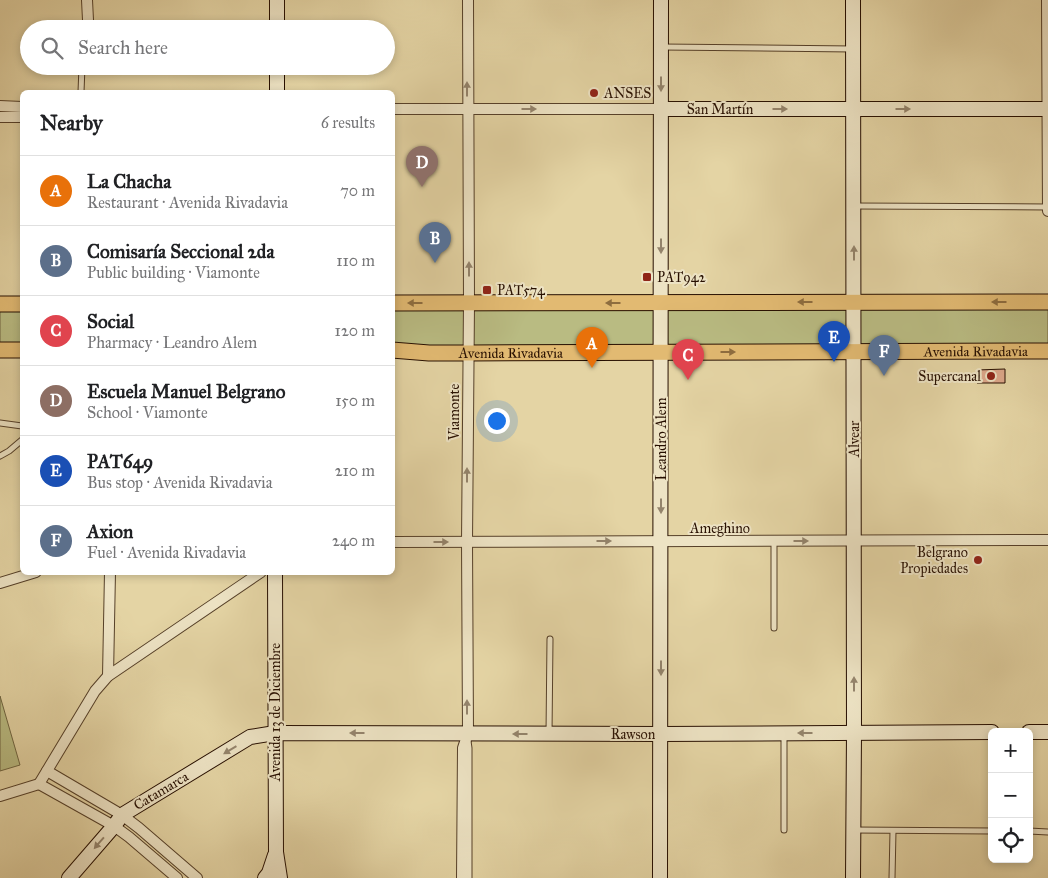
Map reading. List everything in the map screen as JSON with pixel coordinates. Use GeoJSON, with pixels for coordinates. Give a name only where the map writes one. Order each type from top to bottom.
{"type":"FeatureCollection","features":[{"type":"Feature","properties":{"kind":"main road"},"geometry":{"type":"LineString","coordinates":[[277,0],[277,20]]}},
{"type":"Feature","properties":{"kind":"main road","name":"Leandro Alem"},"geometry":{"type":"LineString","coordinates":[[660,878],[661,0]]}},
{"type":"Feature","properties":{"kind":"main road","name":"Alvear"},"geometry":{"type":"LineString","coordinates":[[853,0],[853,878]]}},
{"type":"Feature","properties":{"kind":"main road"},"geometry":{"type":"LineString","coordinates":[[277,75],[277,90]]}},
{"type":"Feature","properties":{"kind":"main road","name":"San Martín"},"geometry":{"type":"LineString","coordinates":[[661,109],[1048,109]]}},
{"type":"Feature","properties":{"kind":"main road"},"geometry":{"type":"LineString","coordinates":[[395,304],[1048,302]]}},
{"type":"Feature","properties":{"kind":"main road"},"geometry":{"type":"LineString","coordinates":[[0,304],[20,304]]}},
{"type":"Feature","properties":{"kind":"main road"},"geometry":{"type":"LineString","coordinates":[[0,350],[20,350]]}},
{"type":"Feature","properties":{"kind":"main road","name":"Avenida Rivadavia"},"geometry":{"type":"LineString","coordinates":[[395,350],[429,353],[1048,351]]}},
{"type":"Feature","properties":{"kind":"main road","name":"Avenida 13 de Diciembre"},"geometry":{"type":"LineString","coordinates":[[275,575],[276,852]]}},
{"type":"Feature","properties":{"kind":"main road","name":"Rawson"},"geometry":{"type":"LineString","coordinates":[[275,733],[661,734],[988,732]]}},
{"type":"Feature","properties":{"kind":"main road"},"geometry":{"type":"LineString","coordinates":[[1033,732],[1048,732]]}},
{"type":"Feature","properties":{"kind":"main road","name":"Catamarca"},"geometry":{"type":"LineString","coordinates":[[69,878],[118,821],[250,737],[275,733]]}},
{"type":"Feature","properties":{"kind":"main road"},"geometry":{"type":"LineString","coordinates":[[265,878],[269,873],[276,852]]}},
{"type":"Feature","properties":{"kind":"main road"},"geometry":{"type":"LineString","coordinates":[[276,852],[280,878]]}},
{"type":"Feature","properties":{"kind":"street"},"geometry":{"type":"LineString","coordinates":[[87,0],[88,20]]}},
{"type":"Feature","properties":{"kind":"street","name":"Viamonte"},"geometry":{"type":"LineString","coordinates":[[462,878],[463,748],[468,733],[468,0]]}},
{"type":"Feature","properties":{"kind":"street"},"geometry":{"type":"LineString","coordinates":[[1047,0],[1048,211]]}},
{"type":"Feature","properties":{"kind":"street"},"geometry":{"type":"LineString","coordinates":[[0,106],[20,107]]}},
{"type":"Feature","properties":{"kind":"street","name":"San Martín"},"geometry":{"type":"LineString","coordinates":[[395,109],[661,109]]}},
{"type":"Feature","properties":{"kind":"street"},"geometry":{"type":"LineString","coordinates":[[0,117],[20,117]]}},
{"type":"Feature","properties":{"kind":"street","name":"Ameghino"},"geometry":{"type":"LineString","coordinates":[[395,542],[1048,540]]}},
{"type":"Feature","properties":{"kind":"street"},"geometry":{"type":"LineString","coordinates":[[0,583],[26,575]]}},
{"type":"Feature","properties":{"kind":"street"},"geometry":{"type":"LineString","coordinates":[[108,676],[110,575]]}},
{"type":"Feature","properties":{"kind":"street"},"geometry":{"type":"LineString","coordinates":[[0,796],[39,784],[95,691],[108,676],[257,575]]}},
{"type":"Feature","properties":{"kind":"street"},"geometry":{"type":"LineString","coordinates":[[47,771],[118,821],[129,837],[177,878]]}},
{"type":"Feature","properties":{"kind":"street"},"geometry":{"type":"LineString","coordinates":[[39,784],[118,821],[139,828],[197,878]]}},
{"type":"Feature","properties":{"kind":"lane"},"geometry":{"type":"LineString","coordinates":[[661,47],[854,49]]}},
{"type":"Feature","properties":{"kind":"lane"},"geometry":{"type":"LineString","coordinates":[[81,90],[82,75]]}},
{"type":"Feature","properties":{"kind":"lane"},"geometry":{"type":"LineString","coordinates":[[854,206],[1048,207]]}},
{"type":"Feature","properties":{"kind":"lane"},"geometry":{"type":"LineString","coordinates":[[0,423],[20,426]]}},
{"type":"Feature","properties":{"kind":"lane"},"geometry":{"type":"LineString","coordinates":[[0,456],[20,442]]}},
{"type":"Feature","properties":{"kind":"lane"},"geometry":{"type":"LineString","coordinates":[[774,541],[774,628]]}},
{"type":"Feature","properties":{"kind":"lane"},"geometry":{"type":"LineString","coordinates":[[549,734],[550,639]]}},
{"type":"Feature","properties":{"kind":"lane","name":"Viamonte"},"geometry":{"type":"LineString","coordinates":[[468,733],[469,878]]}},
{"type":"Feature","properties":{"kind":"lane"},"geometry":{"type":"LineString","coordinates":[[784,733],[784,830]]}},
{"type":"Feature","properties":{"kind":"lane"},"geometry":{"type":"LineString","coordinates":[[853,830],[988,831]]}},
{"type":"Feature","properties":{"kind":"lane"},"geometry":{"type":"LineString","coordinates":[[892,878],[893,831]]}},
{"type":"Feature","properties":{"kind":"lane"},"geometry":{"type":"LineString","coordinates":[[1033,832],[1048,832]]}},
{"type":"Feature","properties":{"kind":"green space"},"geometry":{"type":"Polygon","coordinates":[[[1048,302],[1048,351],[395,350],[395,303],[1048,302]]]}},
{"type":"Feature","properties":{"kind":"green space"},"geometry":{"type":"Polygon","coordinates":[[[0,304],[20,304],[20,350],[0,350],[0,304]]]}},
{"type":"Feature","properties":{"kind":"green space"},"geometry":{"type":"Polygon","coordinates":[[[0,696],[20,765],[0,771],[0,696]]]}},
{"type":"Feature","properties":{"kind":"building","name":"Supercanal"},"geometry":{"type":"Polygon","coordinates":[[[1005,369],[1005,383],[977,383],[977,370],[1005,369]]]}},
{"type":"Feature","properties":{"kind":"place","name":"ANSES"},"geometry":{"type":"Point","coordinates":[594,93]}},
{"type":"Feature","properties":{"kind":"place","name":"Escuela Manuel Belgrano"},"geometry":{"type":"Point","coordinates":[422,187]}},
{"type":"Feature","properties":{"kind":"place","name":"Comisaría Seccional 2da"},"geometry":{"type":"Point","coordinates":[435,263]}},
{"type":"Feature","properties":{"kind":"place","name":"PAT942"},"geometry":{"type":"Point","coordinates":[647,277]}},
{"type":"Feature","properties":{"kind":"place","name":"PAT574"},"geometry":{"type":"Point","coordinates":[487,290]}},
{"type":"Feature","properties":{"kind":"place","name":"PAT649"},"geometry":{"type":"Point","coordinates":[834,362]}},
{"type":"Feature","properties":{"kind":"place","name":"La Chacha"},"geometry":{"type":"Point","coordinates":[592,368]}},
{"type":"Feature","properties":{"kind":"place","name":"Axion"},"geometry":{"type":"Point","coordinates":[884,376]}},
{"type":"Feature","properties":{"kind":"place","name":"Supercanal"},"geometry":{"type":"Point","coordinates":[991,376]}},
{"type":"Feature","properties":{"kind":"place","name":"Social"},"geometry":{"type":"Point","coordinates":[688,380]}},
{"type":"Feature","properties":{"kind":"place","name":"Belgrano Propiedades"},"geometry":{"type":"Point","coordinates":[978,560]}}]}
